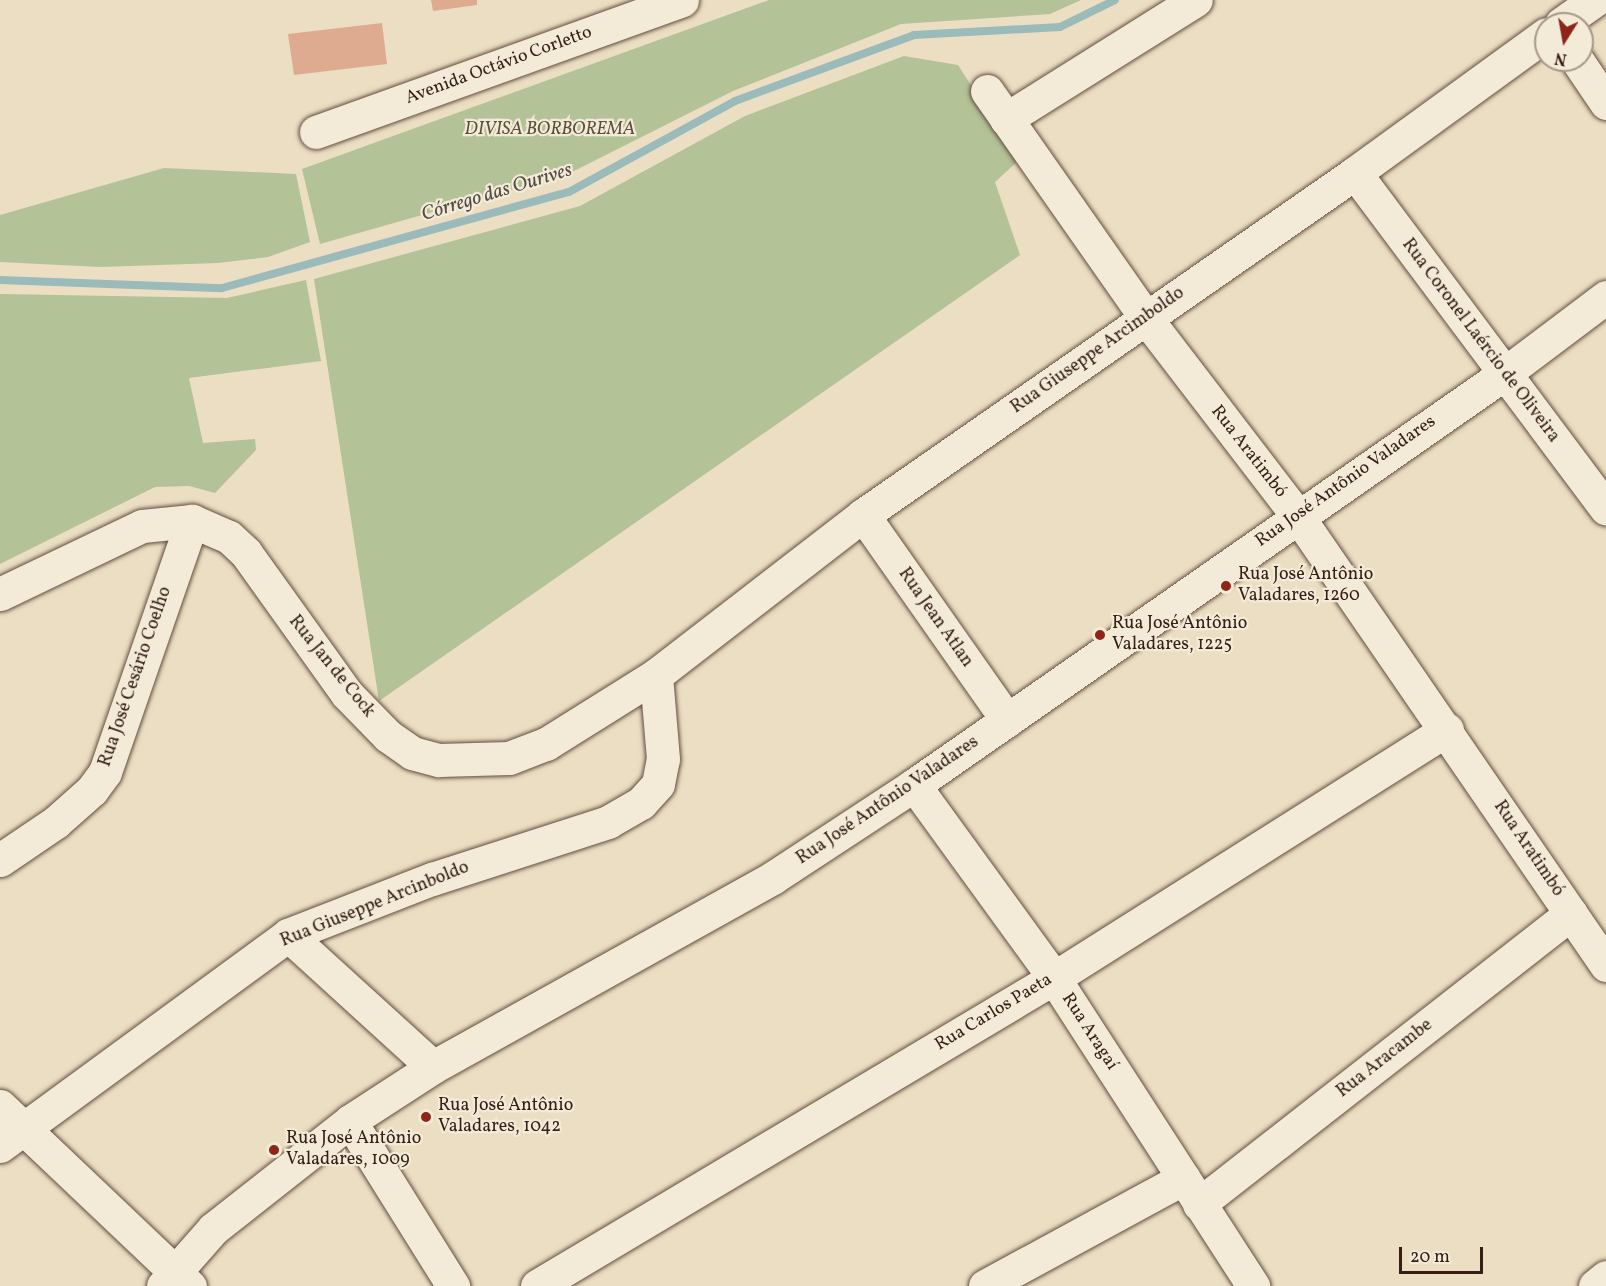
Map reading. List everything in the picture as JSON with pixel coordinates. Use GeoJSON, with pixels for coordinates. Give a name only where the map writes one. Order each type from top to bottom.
{"type":"FeatureCollection","features":[{"type":"Feature","properties":{"kind":"street","name":"Avenida Octávio Corletto"},"geometry":{"type":"LineString","coordinates":[[316,132],[682,0]]}},
{"type":"Feature","properties":{"kind":"street"},"geometry":{"type":"LineString","coordinates":[[1006,119],[1196,0]]}},
{"type":"Feature","properties":{"kind":"street"},"geometry":{"type":"LineString","coordinates":[[1578,12],[1595,0]]}},
{"type":"Feature","properties":{"kind":"street","name":"Rua Giuseppe Arcimboldo"},"geometry":{"type":"LineString","coordinates":[[656,675],[864,515],[1145,317],[1356,173],[1534,43]]}},
{"type":"Feature","properties":{"kind":"street"},"geometry":{"type":"LineString","coordinates":[[1585,72],[1606,103]]}},
{"type":"Feature","properties":{"kind":"street","name":"Rua Aratimbó"},"geometry":{"type":"LineString","coordinates":[[987,91],[1145,317],[1297,515],[1447,730],[1606,965]]}},
{"type":"Feature","properties":{"kind":"street","name":"Rua Coronel Laércio de Oliveira"},"geometry":{"type":"LineString","coordinates":[[1356,173],[1606,509]]}},
{"type":"Feature","properties":{"kind":"street","name":"Rua José Antônio Valadares"},"geometry":{"type":"LineString","coordinates":[[176,1281],[213,1229],[249,1198],[350,1121],[433,1067],[693,926],[774,877],[914,785],[1297,515],[1504,374],[1606,297]]}},
{"type":"Feature","properties":{"kind":"street","name":"Rua Jean Atlan"},"geometry":{"type":"LineString","coordinates":[[864,515],[1006,720]]}},
{"type":"Feature","properties":{"kind":"street"},"geometry":{"type":"LineString","coordinates":[[0,594],[142,526],[192,521]]}},
{"type":"Feature","properties":{"kind":"street","name":"Rua Jan de Cock"},"geometry":{"type":"LineString","coordinates":[[192,521],[229,537],[246,553],[347,694],[388,736],[412,753],[467,762],[509,758],[546,744],[656,675]]}},
{"type":"Feature","properties":{"kind":"street","name":"Rua José Cesário Coelho"},"geometry":{"type":"LineString","coordinates":[[0,860],[56,822],[92,790],[105,772],[192,521]]}},
{"type":"Feature","properties":{"kind":"street","name":"Rua Giuseppe Arcinboldo"},"geometry":{"type":"LineString","coordinates":[[11,1138],[288,935],[432,879],[608,822],[641,803],[658,784],[663,759],[656,675]]}},
{"type":"Feature","properties":{"kind":"street","name":"Rua Carlos Paeta"},"geometry":{"type":"LineString","coordinates":[[537,1286],[1054,978],[1447,730]]}},
{"type":"Feature","properties":{"kind":"street","name":"Rua Aragaí"},"geometry":{"type":"LineString","coordinates":[[914,785],[1054,978],[1253,1286]]}},
{"type":"Feature","properties":{"kind":"street","name":"Rua Aracambe"},"geometry":{"type":"LineString","coordinates":[[985,1286],[1192,1191],[1571,913]]}},
{"type":"Feature","properties":{"kind":"street"},"geometry":{"type":"LineString","coordinates":[[288,935],[433,1067]]}},
{"type":"Feature","properties":{"kind":"street"},"geometry":{"type":"LineString","coordinates":[[0,1106],[11,1138],[176,1281]]}},
{"type":"Feature","properties":{"kind":"street"},"geometry":{"type":"LineString","coordinates":[[350,1121],[453,1286]]}},
{"type":"Feature","properties":{"kind":"street"},"geometry":{"type":"LineString","coordinates":[[1595,1286],[1606,1277]]}},
{"type":"Feature","properties":{"kind":"green space","name":"DIVISA BORBOREMA"},"geometry":{"type":"Polygon","coordinates":[[[769,0],[1081,0],[1050,14],[901,24],[733,91],[570,173],[320,244],[302,169],[769,0]]]}},
{"type":"Feature","properties":{"kind":"green space"},"geometry":{"type":"Polygon","coordinates":[[[904,56],[958,65],[1019,160],[995,182],[1020,255],[379,701],[314,279],[580,206],[745,116],[904,56]]]}},
{"type":"Feature","properties":{"kind":"green space"},"geometry":{"type":"Polygon","coordinates":[[[164,168],[296,174],[310,242],[268,257],[218,263],[100,267],[0,262],[0,215],[164,168]]]}},
{"type":"Feature","properties":{"kind":"green space"},"geometry":{"type":"Polygon","coordinates":[[[306,280],[321,361],[189,378],[203,443],[255,439],[256,450],[215,493],[189,486],[155,487],[0,564],[0,294],[227,298],[306,280]]]}},
{"type":"Feature","properties":{"kind":"building"},"geometry":{"type":"Polygon","coordinates":[[[431,0],[477,0],[477,5],[433,11],[431,0]]]}},
{"type":"Feature","properties":{"kind":"building"},"geometry":{"type":"Polygon","coordinates":[[[382,23],[387,64],[294,75],[288,34],[382,23]]]}},
{"type":"Feature","properties":{"kind":"waterway","name":"Córrego das Ourives"},"geometry":{"type":"LineString","coordinates":[[0,280],[222,288],[569,192],[735,101],[914,35],[1060,27],[1115,0]]}},
{"type":"Feature","properties":{"kind":"place","name":"Rua José Antônio Valadares, 1260"},"geometry":{"type":"Point","coordinates":[1226,586]}},
{"type":"Feature","properties":{"kind":"place","name":"Rua José Antônio Valadares, 1225"},"geometry":{"type":"Point","coordinates":[1100,635]}},
{"type":"Feature","properties":{"kind":"place","name":"Rua José Antônio Valadares, 1042"},"geometry":{"type":"Point","coordinates":[426,1117]}},
{"type":"Feature","properties":{"kind":"place","name":"Rua José Antônio Valadares, 1009"},"geometry":{"type":"Point","coordinates":[274,1150]}}]}
